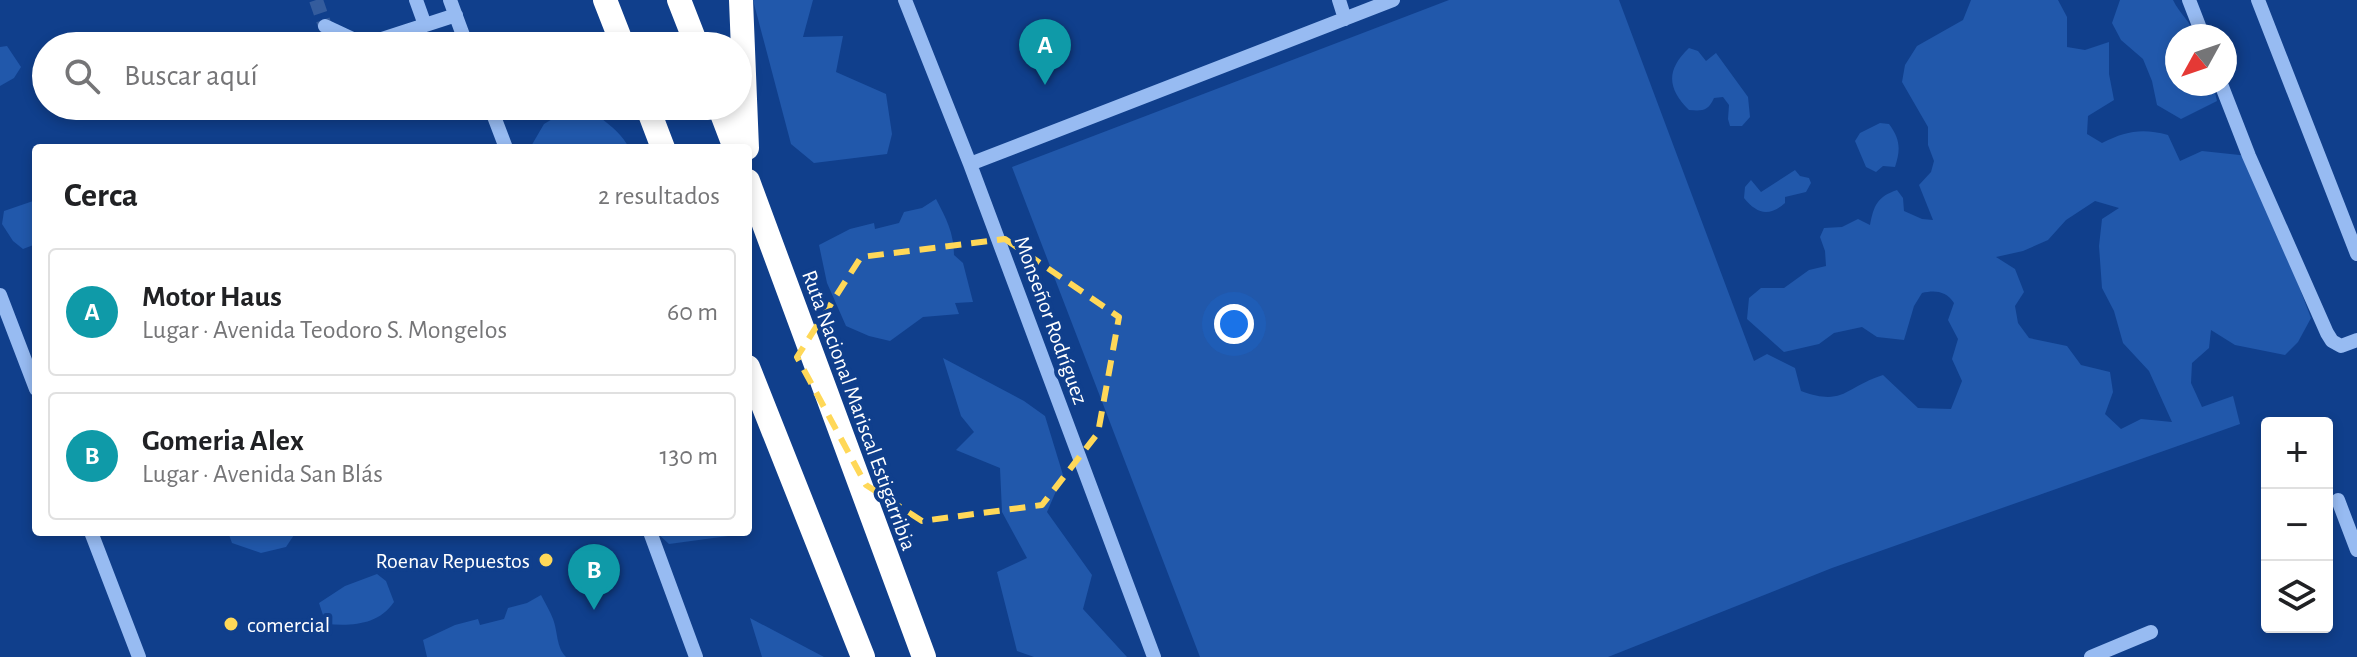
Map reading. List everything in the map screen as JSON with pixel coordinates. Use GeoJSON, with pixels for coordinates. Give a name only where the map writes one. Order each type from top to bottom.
{"type":"FeatureCollection","features":[{"type":"Feature","properties":{"kind":"highway"},"geometry":{"type":"LineString","coordinates":[[605,0],[618,32]]}},
{"type":"Feature","properties":{"kind":"highway"},"geometry":{"type":"LineString","coordinates":[[679,0],[692,32]]}},
{"type":"Feature","properties":{"kind":"highway"},"geometry":{"type":"LineString","coordinates":[[741,0],[742,32]]}},
{"type":"Feature","properties":{"kind":"highway"},"geometry":{"type":"LineString","coordinates":[[652,120],[661,144]]}},
{"type":"Feature","properties":{"kind":"highway"},"geometry":{"type":"LineString","coordinates":[[724,120],[733,144]]}},
{"type":"Feature","properties":{"kind":"highway"},"geometry":{"type":"LineString","coordinates":[[746,120],[747,144]]}},
{"type":"Feature","properties":{"kind":"highway","name":"Ruta Nacional Mariscal Estigarribia"},"geometry":{"type":"LineString","coordinates":[[752,192],[924,657]]}},
{"type":"Feature","properties":{"kind":"highway"},"geometry":{"type":"LineString","coordinates":[[752,377],[863,657]]}},
{"type":"Feature","properties":{"kind":"street"},"geometry":{"type":"LineString","coordinates":[[416,0],[425,25]]}},
{"type":"Feature","properties":{"kind":"street"},"geometry":{"type":"LineString","coordinates":[[450,0],[462,32]]}},
{"type":"Feature","properties":{"kind":"street","name":"Monseñor Rodríguez"},"geometry":{"type":"LineString","coordinates":[[905,0],[970,164],[1154,657]]}},
{"type":"Feature","properties":{"kind":"street"},"geometry":{"type":"LineString","coordinates":[[1339,0],[1345,19]]}},
{"type":"Feature","properties":{"kind":"street"},"geometry":{"type":"LineString","coordinates":[[970,164],[1393,0]]}},
{"type":"Feature","properties":{"kind":"street"},"geometry":{"type":"LineString","coordinates":[[2189,0],[2198,24]]}},
{"type":"Feature","properties":{"kind":"street"},"geometry":{"type":"LineString","coordinates":[[2258,0],[2357,254]]}},
{"type":"Feature","properties":{"kind":"street"},"geometry":{"type":"LineString","coordinates":[[404,32],[456,15]]}},
{"type":"Feature","properties":{"kind":"street"},"geometry":{"type":"LineString","coordinates":[[325,26],[340,32]]}},
{"type":"Feature","properties":{"kind":"street"},"geometry":{"type":"LineString","coordinates":[[2226,96],[2327,333],[2332,341],[2341,346],[2357,340]]}},
{"type":"Feature","properties":{"kind":"street"},"geometry":{"type":"LineString","coordinates":[[495,120],[504,144]]}},
{"type":"Feature","properties":{"kind":"street"},"geometry":{"type":"LineString","coordinates":[[0,295],[32,379]]}},
{"type":"Feature","properties":{"kind":"street"},"geometry":{"type":"LineString","coordinates":[[2338,500],[2357,550]]}},
{"type":"Feature","properties":{"kind":"street"},"geometry":{"type":"LineString","coordinates":[[93,536],[139,657]]}},
{"type":"Feature","properties":{"kind":"street"},"geometry":{"type":"LineString","coordinates":[[651,536],[696,657]]}},
{"type":"Feature","properties":{"kind":"street"},"geometry":{"type":"LineString","coordinates":[[2091,657],[2151,632]]}},
{"type":"Feature","properties":{"kind":"highlighted area"},"geometry":{"type":"Polygon","coordinates":[[[1005,239],[1119,317],[1098,433],[1042,505],[922,521],[866,485],[797,357],[861,257],[1005,239]]]}},
{"type":"Feature","properties":{"kind":"shaded area"},"geometry":{"type":"Polygon","coordinates":[[[753,0],[813,0],[803,37],[843,36],[836,72],[886,94],[892,134],[887,154],[814,163],[791,144],[753,0]]]}},
{"type":"Feature","properties":{"kind":"shaded area"},"geometry":{"type":"Polygon","coordinates":[[[1449,0],[1619,0],[1754,361],[1767,354],[1795,368],[1801,391],[1815,395],[1827,397],[1844,394],[1883,375],[1918,408],[1951,409],[1962,381],[1952,359],[1958,339],[1948,320],[1954,303],[1944,294],[1922,293],[1914,306],[1904,340],[1877,337],[1862,327],[1834,333],[1819,344],[1784,352],[1747,319],[1749,298],[1761,288],[1784,288],[1809,270],[1826,266],[1820,237],[1824,228],[1842,227],[1858,219],[1870,225],[1878,203],[1897,190],[1903,198],[1904,211],[1933,220],[1919,185],[1931,172],[1934,161],[1928,145],[1928,127],[1902,82],[1905,65],[1917,46],[1963,20],[1971,0],[2058,0],[2067,17],[2067,47],[2085,50],[2109,42],[2109,74],[2114,100],[2088,116],[2087,134],[2102,143],[2134,132],[2168,135],[2180,161],[2202,151],[2249,156],[2311,318],[2298,342],[2285,355],[2235,345],[2211,330],[2209,348],[2192,363],[2191,383],[2202,407],[2233,396],[2240,424],[1832,568],[1608,657],[1200,657],[1012,167],[1449,0]],[[2095,201],[2066,220],[2048,240],[2023,251],[1996,257],[2015,269],[2024,292],[2015,306],[2018,323],[2029,338],[2067,346],[2081,365],[2110,372],[2113,392],[2105,414],[2121,429],[2141,419],[2172,422],[2149,371],[2123,343],[2114,311],[2102,288],[2099,246],[2102,219],[2119,208],[2095,201]]]}},
{"type":"Feature","properties":{"kind":"shaded area"},"geometry":{"type":"Polygon","coordinates":[[[2120,0],[2173,0],[2189,24],[2165,24],[2165,96],[2216,96],[2217,101],[2181,119],[2157,105],[2143,59],[2121,40],[2112,23],[2120,0]]]}},
{"type":"Feature","properties":{"kind":"shaded area"},"geometry":{"type":"Polygon","coordinates":[[[7,46],[21,67],[14,78],[0,86],[0,47],[7,46]]]}},
{"type":"Feature","properties":{"kind":"shaded area"},"geometry":{"type":"Polygon","coordinates":[[[1689,48],[1698,51],[1706,61],[1716,53],[1748,97],[1750,117],[1742,126],[1730,126],[1729,105],[1723,97],[1714,98],[1707,108],[1689,110],[1676,94],[1673,71],[1689,48]]]}},
{"type":"Feature","properties":{"kind":"shaded area"},"geometry":{"type":"Polygon","coordinates":[[[551,120],[603,120],[627,144],[532,144],[544,124],[551,120]]]}},
{"type":"Feature","properties":{"kind":"shaded area"},"geometry":{"type":"Polygon","coordinates":[[[1880,123],[1889,124],[1899,149],[1895,167],[1883,166],[1876,172],[1866,167],[1855,141],[1860,133],[1880,123]]]}},
{"type":"Feature","properties":{"kind":"shaded area"},"geometry":{"type":"Polygon","coordinates":[[[1795,170],[1800,176],[1809,178],[1811,183],[1806,192],[1785,197],[1785,203],[1774,210],[1758,210],[1744,198],[1745,187],[1751,180],[1761,192],[1795,170]]]}},
{"type":"Feature","properties":{"kind":"shaded area"},"geometry":{"type":"Polygon","coordinates":[[[936,199],[951,233],[954,255],[963,263],[973,302],[955,303],[959,314],[923,317],[890,341],[846,326],[827,283],[819,245],[850,229],[874,223],[875,229],[899,223],[904,212],[922,208],[936,199]]]}},
{"type":"Feature","properties":{"kind":"shaded area"},"geometry":{"type":"Polygon","coordinates":[[[32,201],[32,246],[23,249],[13,241],[2,224],[4,211],[32,201]]]}},
{"type":"Feature","properties":{"kind":"shaded area"},"geometry":{"type":"Polygon","coordinates":[[[943,358],[1024,401],[1045,416],[1063,475],[1047,512],[1092,575],[1083,609],[1127,657],[1034,657],[1017,651],[997,572],[1027,558],[1002,512],[1000,468],[956,450],[974,432],[961,416],[943,358]]]}},
{"type":"Feature","properties":{"kind":"shaded area"},"geometry":{"type":"Polygon","coordinates":[[[229,536],[293,536],[286,547],[261,553],[232,543],[229,536]]]}},
{"type":"Feature","properties":{"kind":"shaded area"},"geometry":{"type":"Polygon","coordinates":[[[660,536],[728,536],[669,544],[660,536]]]}},
{"type":"Feature","properties":{"kind":"shaded area"},"geometry":{"type":"Polygon","coordinates":[[[377,574],[386,581],[394,602],[388,610],[373,620],[346,625],[326,624],[319,603],[345,586],[377,574]]]}},
{"type":"Feature","properties":{"kind":"shaded area"},"geometry":{"type":"Polygon","coordinates":[[[541,595],[566,657],[427,657],[423,640],[455,625],[478,619],[480,625],[504,619],[508,608],[541,595]]]}},
{"type":"Feature","properties":{"kind":"shaded area"},"geometry":{"type":"Polygon","coordinates":[[[750,618],[824,657],[762,657],[750,618]]]}},
{"type":"Feature","properties":{"kind":"tunnel"},"geometry":{"type":"LineString","coordinates":[[316,0],[325,26]]}},
{"type":"Feature","properties":{"kind":"place","name":"Motor Haus"},"geometry":{"type":"Point","coordinates":[1045,85]}},
{"type":"Feature","properties":{"kind":"place","name":"Roenav Repuestos"},"geometry":{"type":"Point","coordinates":[546,560]}},
{"type":"Feature","properties":{"kind":"place","name":"Gomeria Alex"},"geometry":{"type":"Point","coordinates":[594,610]}},
{"type":"Feature","properties":{"kind":"place","name":"comercial"},"geometry":{"type":"Point","coordinates":[231,624]}}]}
